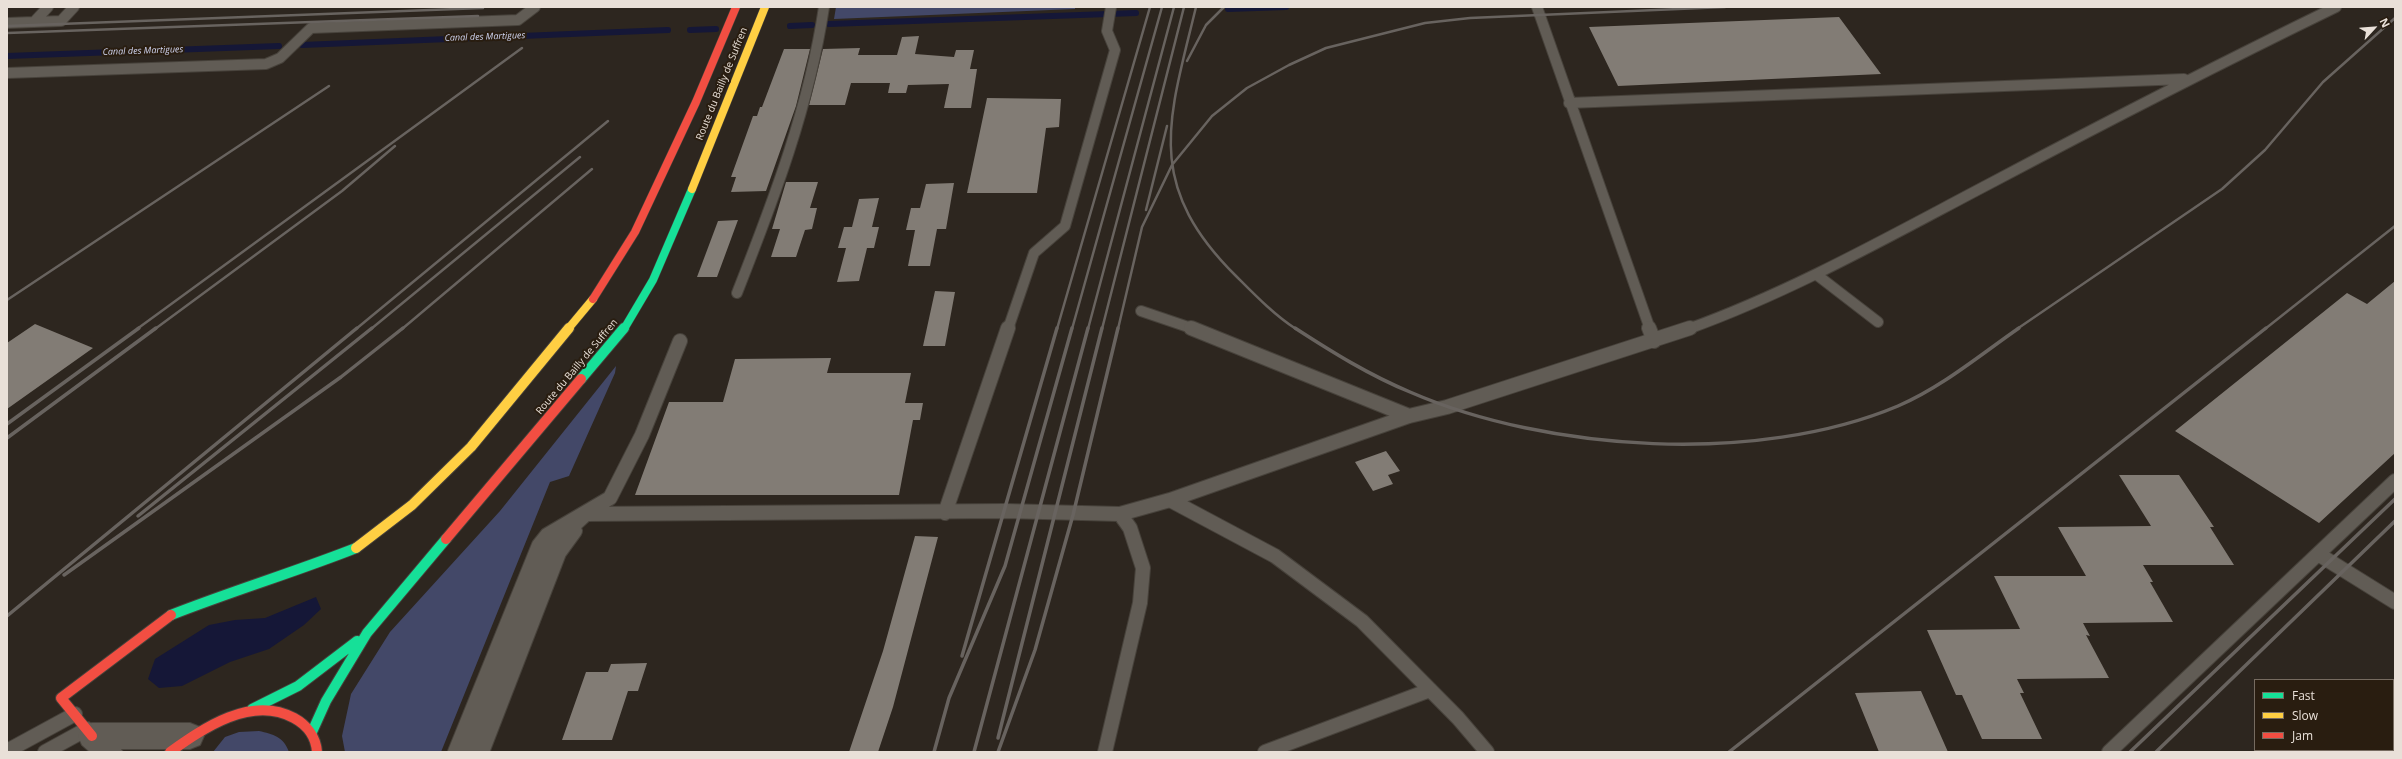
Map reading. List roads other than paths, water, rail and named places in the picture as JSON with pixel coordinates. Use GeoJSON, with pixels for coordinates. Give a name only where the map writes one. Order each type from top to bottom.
{"type":"FeatureCollection","features":[{"type":"Feature","properties":{"kind":"main road"},"geometry":{"type":"LineString","coordinates":[[96,739],[61,698],[173,613],[226,593],[301,570],[357,547],[412,506],[471,447],[587,308],[635,232],[696,102],[736,7]]}},
{"type":"Feature","properties":{"kind":"main road","name":"Route du Bailly de Suffren"},"geometry":{"type":"LineString","coordinates":[[312,732],[326,701],[367,633],[623,330],[651,283],[670,244],[765,7]]}},
{"type":"Feature","properties":{"kind":"main road","name":"Route du Bailly de Suffren"},"geometry":{"type":"LineString","coordinates":[[246,712],[298,686],[367,633]]}},
{"type":"Feature","properties":{"kind":"main road"},"geometry":{"type":"LineString","coordinates":[[180,744],[218,721],[246,712],[267,710],[287,713],[302,721],[312,732],[317,752]]}},
{"type":"Feature","properties":{"kind":"street"},"geometry":{"type":"LineString","coordinates":[[96,739],[180,744]]}},
{"type":"Feature","properties":{"kind":"lane"},"geometry":{"type":"LineString","coordinates":[[34,22],[48,7]]}},
{"type":"Feature","properties":{"kind":"lane"},"geometry":{"type":"LineString","coordinates":[[7,23],[61,21],[74,7]]}},
{"type":"Feature","properties":{"kind":"lane"},"geometry":{"type":"LineString","coordinates":[[7,73],[266,64],[277,61],[287,54],[301,36],[311,28],[518,20],[535,7]]}},
{"type":"Feature","properties":{"kind":"lane"},"geometry":{"type":"LineString","coordinates":[[737,293],[801,123],[822,31],[824,7]]}},
{"type":"Feature","properties":{"kind":"lane"},"geometry":{"type":"LineString","coordinates":[[945,513],[1034,253],[1065,226],[1115,50],[1108,31],[1111,7]]}},
{"type":"Feature","properties":{"kind":"lane"},"geometry":{"type":"LineString","coordinates":[[1537,7],[1569,103],[1654,341]]}},
{"type":"Feature","properties":{"kind":"lane"},"geometry":{"type":"LineString","coordinates":[[468,752],[548,549],[586,514],[945,513],[1005,511],[1120,514],[1170,500],[1409,416],[1447,406],[1654,341],[1740,310],[1817,275],[2187,79],[2336,7]]}},
{"type":"Feature","properties":{"kind":"lane"},"geometry":{"type":"LineString","coordinates":[[1569,103],[2187,79]]}},
{"type":"Feature","properties":{"kind":"lane"},"geometry":{"type":"LineString","coordinates":[[1817,275],[1878,322]]}},
{"type":"Feature","properties":{"kind":"lane"},"geometry":{"type":"LineString","coordinates":[[1141,311],[1200,331],[1409,416]]}},
{"type":"Feature","properties":{"kind":"lane"},"geometry":{"type":"LineString","coordinates":[[455,752],[539,544],[547,535],[586,514],[610,498],[642,435],[680,341]]}},
{"type":"Feature","properties":{"kind":"lane"},"geometry":{"type":"LineString","coordinates":[[2110,752],[2395,481]]}},
{"type":"Feature","properties":{"kind":"lane"},"geometry":{"type":"LineString","coordinates":[[1170,500],[1275,556],[1362,621],[1458,718],[1487,752]]}},
{"type":"Feature","properties":{"kind":"lane"},"geometry":{"type":"LineString","coordinates":[[482,752],[559,553],[586,514]]}},
{"type":"Feature","properties":{"kind":"lane"},"geometry":{"type":"LineString","coordinates":[[1105,752],[1140,604],[1143,568],[1130,528],[1120,514]]}},
{"type":"Feature","properties":{"kind":"lane"},"geometry":{"type":"LineString","coordinates":[[2318,554],[2395,602]]}},
{"type":"Feature","properties":{"kind":"lane"},"geometry":{"type":"LineString","coordinates":[[1265,752],[1430,690]]}},
{"type":"Feature","properties":{"kind":"lane"},"geometry":{"type":"LineString","coordinates":[[7,751],[75,714]]}},
{"type":"Feature","properties":{"kind":"lane"},"geometry":{"type":"LineString","coordinates":[[45,752],[96,739]]}},
{"type":"Feature","properties":{"kind":"waterway"},"geometry":{"type":"LineString","coordinates":[[1228,9],[1286,7]]}},
{"type":"Feature","properties":{"kind":"waterway"},"geometry":{"type":"LineString","coordinates":[[829,24],[1136,13]]}},
{"type":"Feature","properties":{"kind":"waterway"},"geometry":{"type":"LineString","coordinates":[[790,26],[812,25]]}},
{"type":"Feature","properties":{"kind":"waterway"},"geometry":{"type":"LineString","coordinates":[[690,30],[716,29]]}},
{"type":"Feature","properties":{"kind":"waterway","name":"Canal des Martigues"},"geometry":{"type":"LineString","coordinates":[[302,45],[668,30]]}},
{"type":"Feature","properties":{"kind":"waterway","name":"Canal des Martigues"},"geometry":{"type":"LineString","coordinates":[[7,56],[279,46]]}},
{"type":"Feature","properties":{"kind":"railway"},"geometry":{"type":"LineString","coordinates":[[1057,329],[1150,7]]}},
{"type":"Feature","properties":{"kind":"railway"},"geometry":{"type":"LineString","coordinates":[[1072,329],[1162,7]]}},
{"type":"Feature","properties":{"kind":"railway"},"geometry":{"type":"LineString","coordinates":[[1088,329],[1174,7]]}},
{"type":"Feature","properties":{"kind":"railway"},"geometry":{"type":"LineString","coordinates":[[1102,329],[1184,7]]}},
{"type":"Feature","properties":{"kind":"railway"},"geometry":{"type":"LineString","coordinates":[[1173,164],[1171,148],[1172,117],[1178,83],[1196,7]]}},
{"type":"Feature","properties":{"kind":"railway"},"geometry":{"type":"LineString","coordinates":[[1187,61],[1206,25],[1224,7]]}},
{"type":"Feature","properties":{"kind":"railway"},"geometry":{"type":"LineString","coordinates":[[1173,164],[1212,116],[1247,88],[1289,65],[1326,48],[1425,23],[1470,18],[1725,7]]}},
{"type":"Feature","properties":{"kind":"railway"},"geometry":{"type":"LineString","coordinates":[[7,26],[483,8]]}},
{"type":"Feature","properties":{"kind":"railway"},"geometry":{"type":"LineString","coordinates":[[7,33],[478,16]]}},
{"type":"Feature","properties":{"kind":"railway"},"geometry":{"type":"LineString","coordinates":[[2017,329],[2222,189],[2265,150],[2323,82],[2395,18]]}},
{"type":"Feature","properties":{"kind":"railway"},"geometry":{"type":"LineString","coordinates":[[137,329],[522,48]]}},
{"type":"Feature","properties":{"kind":"railway"},"geometry":{"type":"LineString","coordinates":[[7,300],[329,86]]}},
{"type":"Feature","properties":{"kind":"railway"},"geometry":{"type":"LineString","coordinates":[[356,329],[608,121]]}},
{"type":"Feature","properties":{"kind":"railway"},"geometry":{"type":"LineString","coordinates":[[1146,210],[1167,126]]}},
{"type":"Feature","properties":{"kind":"railway"},"geometry":{"type":"LineString","coordinates":[[155,329],[342,191],[395,146]]}},
{"type":"Feature","properties":{"kind":"railway"},"geometry":{"type":"LineString","coordinates":[[371,329],[580,157]]}},
{"type":"Feature","properties":{"kind":"railway"},"geometry":{"type":"LineString","coordinates":[[1118,329],[1142,227],[1173,164]]}},
{"type":"Feature","properties":{"kind":"railway"},"geometry":{"type":"LineString","coordinates":[[1173,164],[1175,179],[1186,210],[1206,242],[1256,296],[1272,311],[1296,329]]}},
{"type":"Feature","properties":{"kind":"railway"},"geometry":{"type":"LineString","coordinates":[[402,329],[592,169]]}},
{"type":"Feature","properties":{"kind":"railway"},"geometry":{"type":"LineString","coordinates":[[2265,329],[2395,226]]}},
{"type":"Feature","properties":{"kind":"railway"},"geometry":{"type":"LineString","coordinates":[[7,424],[139,328]]}},
{"type":"Feature","properties":{"kind":"railway"},"geometry":{"type":"LineString","coordinates":[[7,438],[156,328]]}},
{"type":"Feature","properties":{"kind":"railway"},"geometry":{"type":"LineString","coordinates":[[7,616],[357,328]]}},
{"type":"Feature","properties":{"kind":"railway"},"geometry":{"type":"LineString","coordinates":[[138,516],[372,328]]}},
{"type":"Feature","properties":{"kind":"railway"},"geometry":{"type":"LineString","coordinates":[[64,575],[341,377],[403,328]]}},
{"type":"Feature","properties":{"kind":"railway"},"geometry":{"type":"LineString","coordinates":[[962,656],[1057,328]]}},
{"type":"Feature","properties":{"kind":"railway"},"geometry":{"type":"LineString","coordinates":[[934,752],[949,698],[1005,566],[1072,328]]}},
{"type":"Feature","properties":{"kind":"railway"},"geometry":{"type":"LineString","coordinates":[[974,752],[1088,328]]}},
{"type":"Feature","properties":{"kind":"railway"},"geometry":{"type":"LineString","coordinates":[[998,738],[1102,328]]}},
{"type":"Feature","properties":{"kind":"railway"},"geometry":{"type":"LineString","coordinates":[[998,752],[1035,650],[1073,515],[1118,328]]}},
{"type":"Feature","properties":{"kind":"railway"},"geometry":{"type":"LineString","coordinates":[[1295,328],[1365,371],[1410,392],[1465,412],[1525,428],[1588,438],[1653,444],[1718,443],[1782,437],[1842,425],[1898,406],[1930,390],[2019,328]]}},
{"type":"Feature","properties":{"kind":"railway"},"geometry":{"type":"LineString","coordinates":[[1729,752],[2266,328]]}},
{"type":"Feature","properties":{"kind":"railway"},"geometry":{"type":"LineString","coordinates":[[2130,752],[2395,499]]}},
{"type":"Feature","properties":{"kind":"railway"},"geometry":{"type":"LineString","coordinates":[[2156,752],[2395,521]]}}]}
